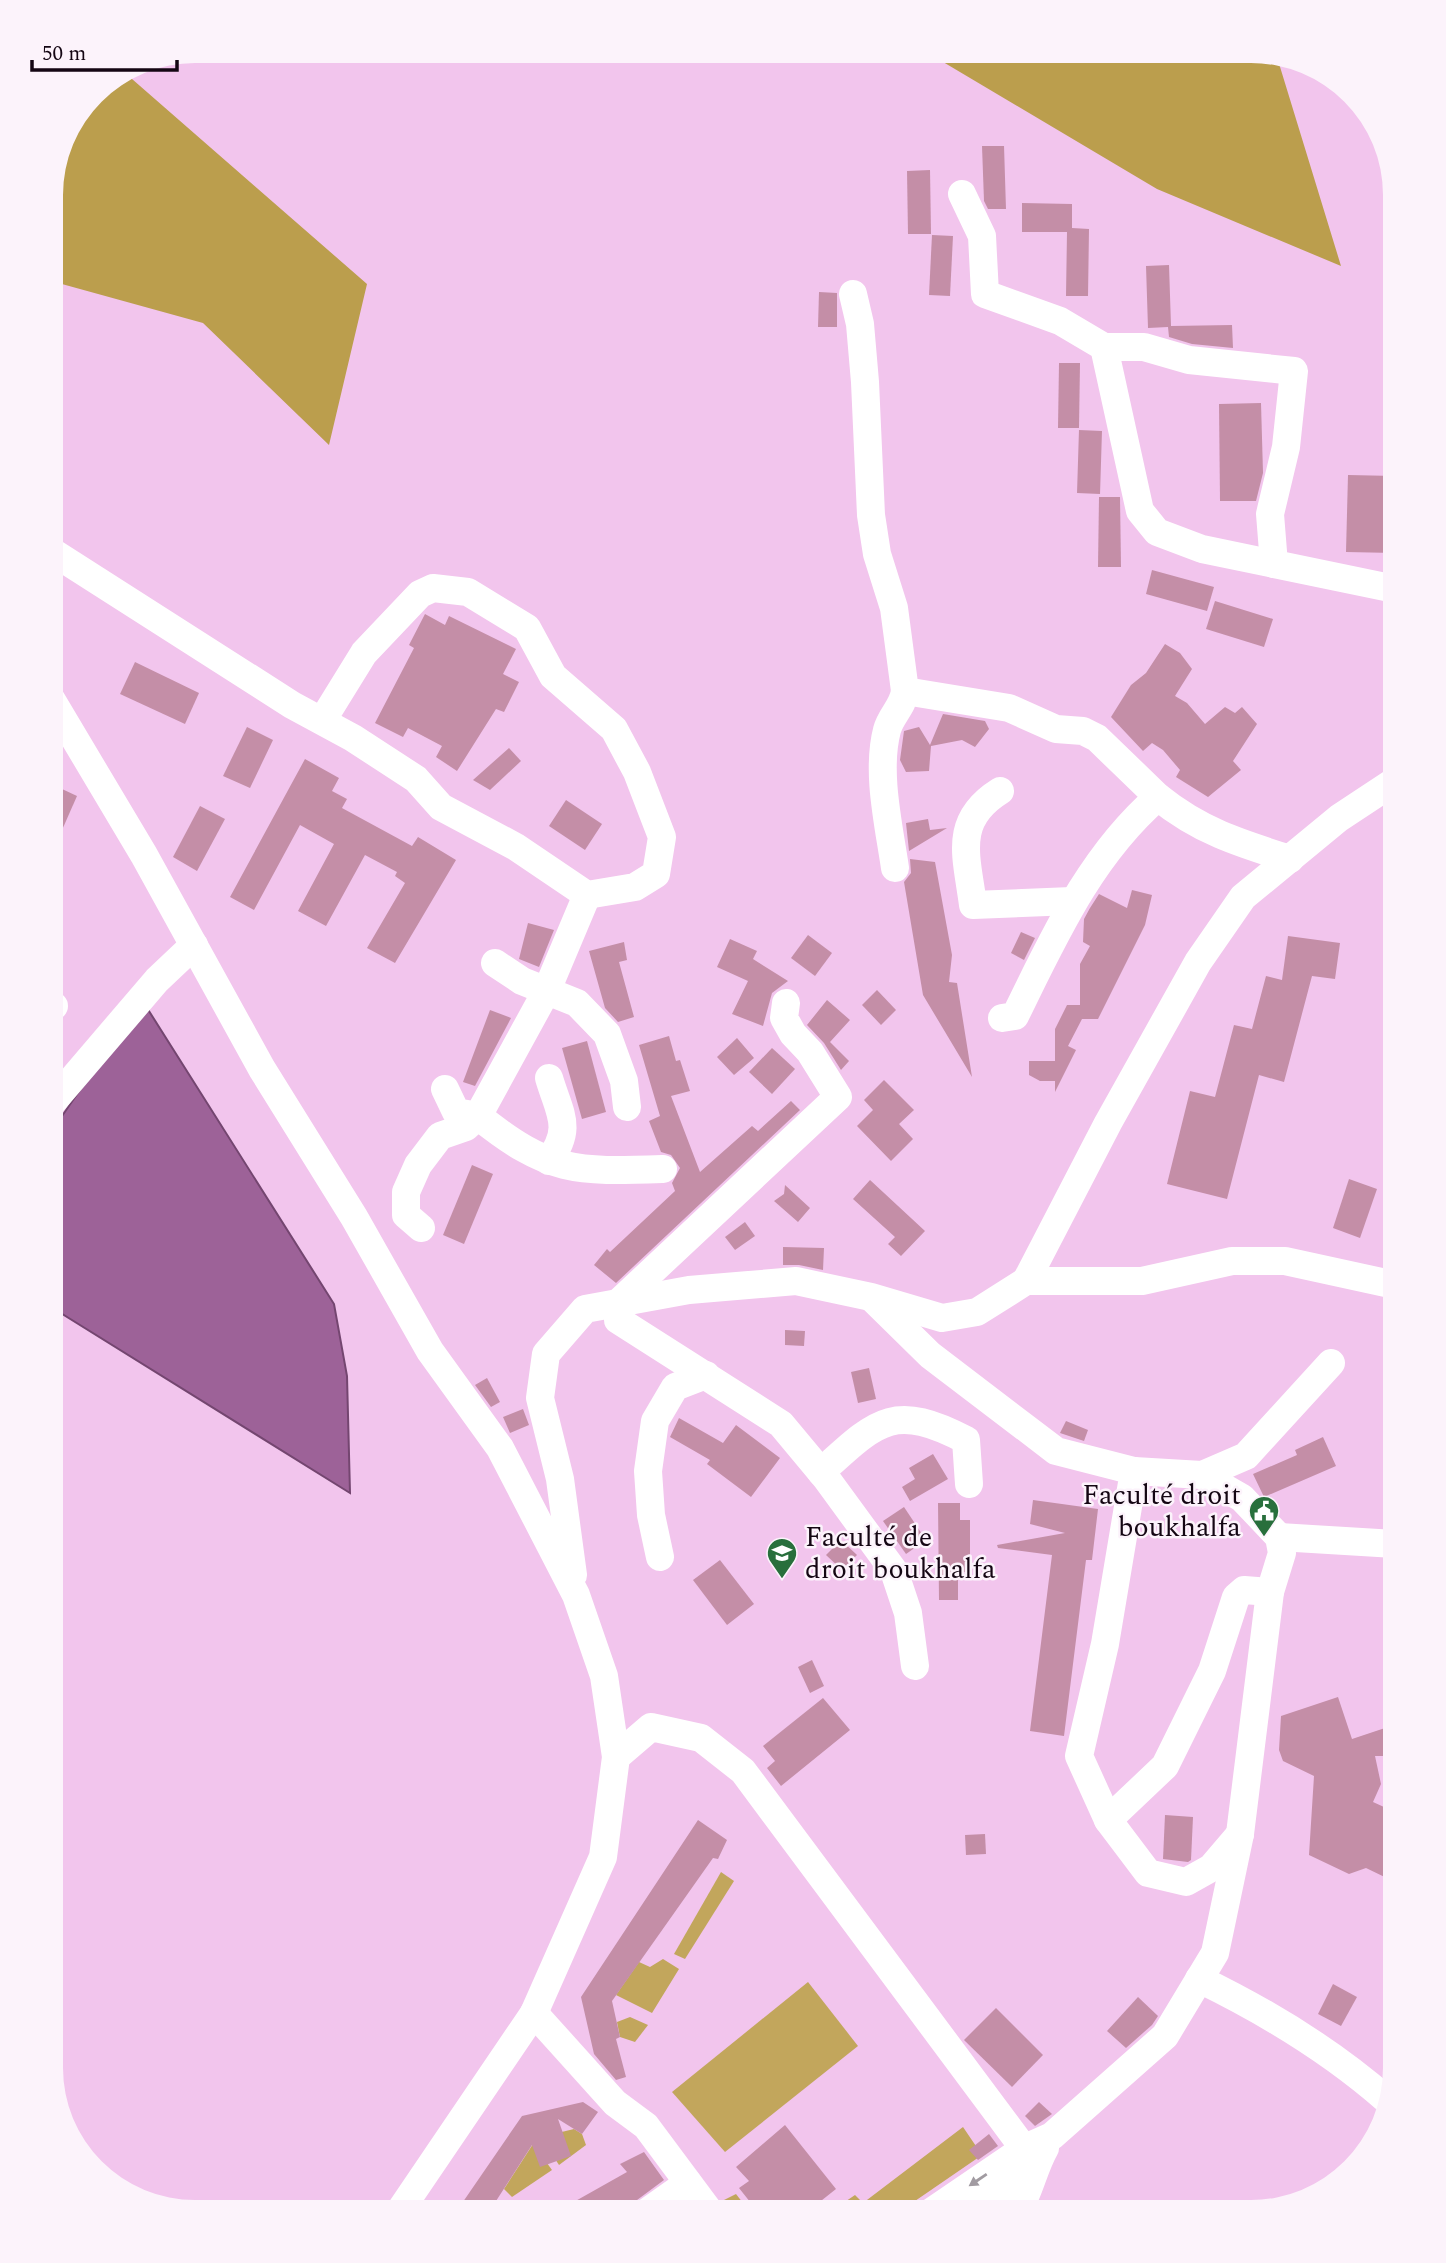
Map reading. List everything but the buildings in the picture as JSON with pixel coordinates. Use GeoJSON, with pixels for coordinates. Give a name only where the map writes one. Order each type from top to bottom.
{"type":"FeatureCollection","features":[{"type":"Feature","properties":{"kind":"street"},"geometry":{"type":"LineString","coordinates":[[962,194],[982,236],[985,294],[1060,321],[1104,347],[1143,347],[1189,360],[1294,371],[1286,447],[1270,514],[1274,564]]}},
{"type":"Feature","properties":{"kind":"street"},"geometry":{"type":"LineString","coordinates":[[853,294],[860,324],[872,515],[877,554],[894,608],[905,691],[903,702],[891,718],[886,732],[884,795],[895,868]]}},
{"type":"Feature","properties":{"kind":"street"},"geometry":{"type":"LineString","coordinates":[[1104,347],[1140,511],[1157,532],[1202,549],[1383,587]]}},
{"type":"Feature","properties":{"kind":"street"},"geometry":{"type":"LineString","coordinates":[[63,559],[321,721],[416,779],[441,807],[516,847],[587,895],[635,887],[656,874],[662,837],[637,772],[614,729],[553,676],[527,628],[468,592],[433,588],[420,594],[363,653],[321,721]]}},
{"type":"Feature","properties":{"kind":"street"},"geometry":{"type":"LineString","coordinates":[[905,691],[1009,708],[1056,729],[1083,730],[1097,738],[1158,797],[1181,815],[1220,837],[1290,859]]}},
{"type":"Feature","properties":{"kind":"street"},"geometry":{"type":"LineString","coordinates":[[63,719],[144,855],[262,1069],[354,1217],[430,1351],[500,1448],[576,1595],[604,1676],[616,1757],[603,1857],[534,2013],[407,2200]]}},
{"type":"Feature","properties":{"kind":"street"},"geometry":{"type":"LineString","coordinates":[[576,1595],[560,1479],[540,1398],[546,1353],[585,1309],[689,1290],[796,1281],[871,1297],[942,1318],[977,1312],[1026,1281],[1108,1123],[1198,962],[1243,897],[1339,818],[1383,788]]}},
{"type":"Feature","properties":{"kind":"street"},"geometry":{"type":"LineString","coordinates":[[999,792],[980,804],[965,839],[973,905],[1072,901]]}},
{"type":"Feature","properties":{"kind":"street"},"geometry":{"type":"LineString","coordinates":[[1002,1018],[1015,1016],[1072,901],[1128,823],[1158,797]]}},
{"type":"Feature","properties":{"kind":"street"},"geometry":{"type":"LineString","coordinates":[[421,1228],[405,1215],[405,1192],[418,1165],[440,1136],[466,1127],[478,1116],[547,990],[587,895]]}},
{"type":"Feature","properties":{"kind":"street"},"geometry":{"type":"LineString","coordinates":[[63,1090],[157,980],[194,945]]}},
{"type":"Feature","properties":{"kind":"street"},"geometry":{"type":"LineString","coordinates":[[495,963],[522,981],[577,1003],[607,1034],[624,1081],[627,1107]]}},
{"type":"Feature","properties":{"kind":"street"},"geometry":{"type":"LineString","coordinates":[[786,1003],[784,1018],[793,1034],[810,1052],[838,1097],[618,1303],[618,1320],[781,1424],[821,1472],[894,1571],[908,1612],[915,1666]]}},
{"type":"Feature","properties":{"kind":"street"},"geometry":{"type":"LineString","coordinates":[[549,1078],[564,1130],[563,1141],[549,1161]]}},
{"type":"Feature","properties":{"kind":"street"},"geometry":{"type":"LineString","coordinates":[[445,1089],[456,1112],[478,1116],[526,1151],[563,1167],[595,1171],[663,1169]]}},
{"type":"Feature","properties":{"kind":"street"},"geometry":{"type":"LineString","coordinates":[[1026,1281],[1142,1281],[1232,1261],[1285,1261],[1383,1282]]}},
{"type":"Feature","properties":{"kind":"street"},"geometry":{"type":"LineString","coordinates":[[871,1297],[930,1355],[1056,1451],[1134,1471],[1202,1475],[1242,1498],[1279,1537],[1282,1553],[1270,1592],[1240,1834],[1215,1952],[1165,2036],[980,2200]]}},
{"type":"Feature","properties":{"kind":"street"},"geometry":{"type":"LineString","coordinates":[[1202,1475],[1245,1456],[1331,1363]]}},
{"type":"Feature","properties":{"kind":"street"},"geometry":{"type":"LineString","coordinates":[[660,1558],[651,1515],[648,1471],[655,1421],[675,1387],[706,1375]]}},
{"type":"Feature","properties":{"kind":"street"},"geometry":{"type":"LineString","coordinates":[[821,1472],[862,1434],[898,1418],[937,1425],[966,1440],[969,1484]]}},
{"type":"Feature","properties":{"kind":"street"},"geometry":{"type":"LineString","coordinates":[[1134,1471],[1105,1644],[1079,1756],[1108,1820],[1148,1873],[1185,1882],[1211,1868],[1240,1834]]}},
{"type":"Feature","properties":{"kind":"street"},"geometry":{"type":"LineString","coordinates":[[1279,1537],[1383,1543]]}},
{"type":"Feature","properties":{"kind":"street"},"geometry":{"type":"LineString","coordinates":[[1108,1820],[1166,1766],[1212,1671],[1236,1597],[1244,1590],[1270,1592]]}},
{"type":"Feature","properties":{"kind":"street"},"geometry":{"type":"LineString","coordinates":[[616,1757],[651,1727],[701,1738],[743,1771],[1030,2156],[1024,2200]]}},
{"type":"Feature","properties":{"kind":"street"},"geometry":{"type":"LineString","coordinates":[[1199,1979],[1250,2004],[1347,2065],[1380,2094]]}},
{"type":"Feature","properties":{"kind":"street"},"geometry":{"type":"LineString","coordinates":[[534,2013],[615,2103],[646,2126],[701,2200]]}},
{"type":"Feature","properties":{"kind":"street"},"geometry":{"type":"LineString","coordinates":[[952,2200],[1030,2156]]}},
{"type":"Feature","properties":{"kind":"street"},"geometry":{"type":"LineString","coordinates":[[664,2200],[688,2183]]}},
{"type":"Feature","properties":{"kind":"shaded area"},"geometry":{"type":"Polygon","coordinates":[[[945,63],[1260,63],[1280,67],[1341,266],[1157,189],[945,63]]]}},
{"type":"Feature","properties":{"kind":"shaded area"},"geometry":{"type":"Polygon","coordinates":[[[132,79],[367,284],[329,445],[203,323],[63,284],[63,186],[67,161],[90,115],[115,90],[132,79]]]}},
{"type":"Feature","properties":{"kind":"shaded area"},"geometry":{"type":"Polygon","coordinates":[[[142,1000],[334,1304],[347,1376],[350,1493],[63,1314],[63,1115],[142,1000]]]}},
{"type":"Feature","properties":{"kind":"shaded area"},"geometry":{"type":"Polygon","coordinates":[[[721,1872],[734,1881],[685,1959],[674,1954],[721,1872]]]}},
{"type":"Feature","properties":{"kind":"shaded area"},"geometry":{"type":"Polygon","coordinates":[[[663,1959],[679,1969],[652,2013],[616,1995],[639,1962],[650,1967],[663,1959]]]}},
{"type":"Feature","properties":{"kind":"shaded area"},"geometry":{"type":"Polygon","coordinates":[[[808,1982],[858,2046],[725,2152],[672,2092],[808,1982]]]}},
{"type":"Feature","properties":{"kind":"shaded area"},"geometry":{"type":"Polygon","coordinates":[[[630,2017],[648,2025],[635,2042],[620,2037],[617,2022],[630,2017]]]}},
{"type":"Feature","properties":{"kind":"shaded area"},"geometry":{"type":"Polygon","coordinates":[[[963,2127],[982,2155],[916,2200],[867,2200],[963,2127]]]}},
{"type":"Feature","properties":{"kind":"shaded area"},"geometry":{"type":"Polygon","coordinates":[[[574,2129],[582,2134],[586,2145],[559,2165],[541,2137],[574,2129]]]}},
{"type":"Feature","properties":{"kind":"shaded area"},"geometry":{"type":"Polygon","coordinates":[[[533,2144],[552,2170],[512,2197],[504,2189],[533,2144]]]}},
{"type":"Feature","properties":{"kind":"shaded area"},"geometry":{"type":"Polygon","coordinates":[[[736,2194],[741,2200],[724,2200],[736,2194]]]}},
{"type":"Feature","properties":{"kind":"shaded area"},"geometry":{"type":"Polygon","coordinates":[[[855,2195],[860,2200],[848,2200],[855,2195]]]}},
{"type":"Feature","properties":{"kind":"place","name":"Faculté droit boukhalfa"},"geometry":{"type":"Point","coordinates":[1264,1538]}},
{"type":"Feature","properties":{"kind":"place","name":"Faculté de droit boukhalfa"},"geometry":{"type":"Point","coordinates":[782,1580]}}]}
